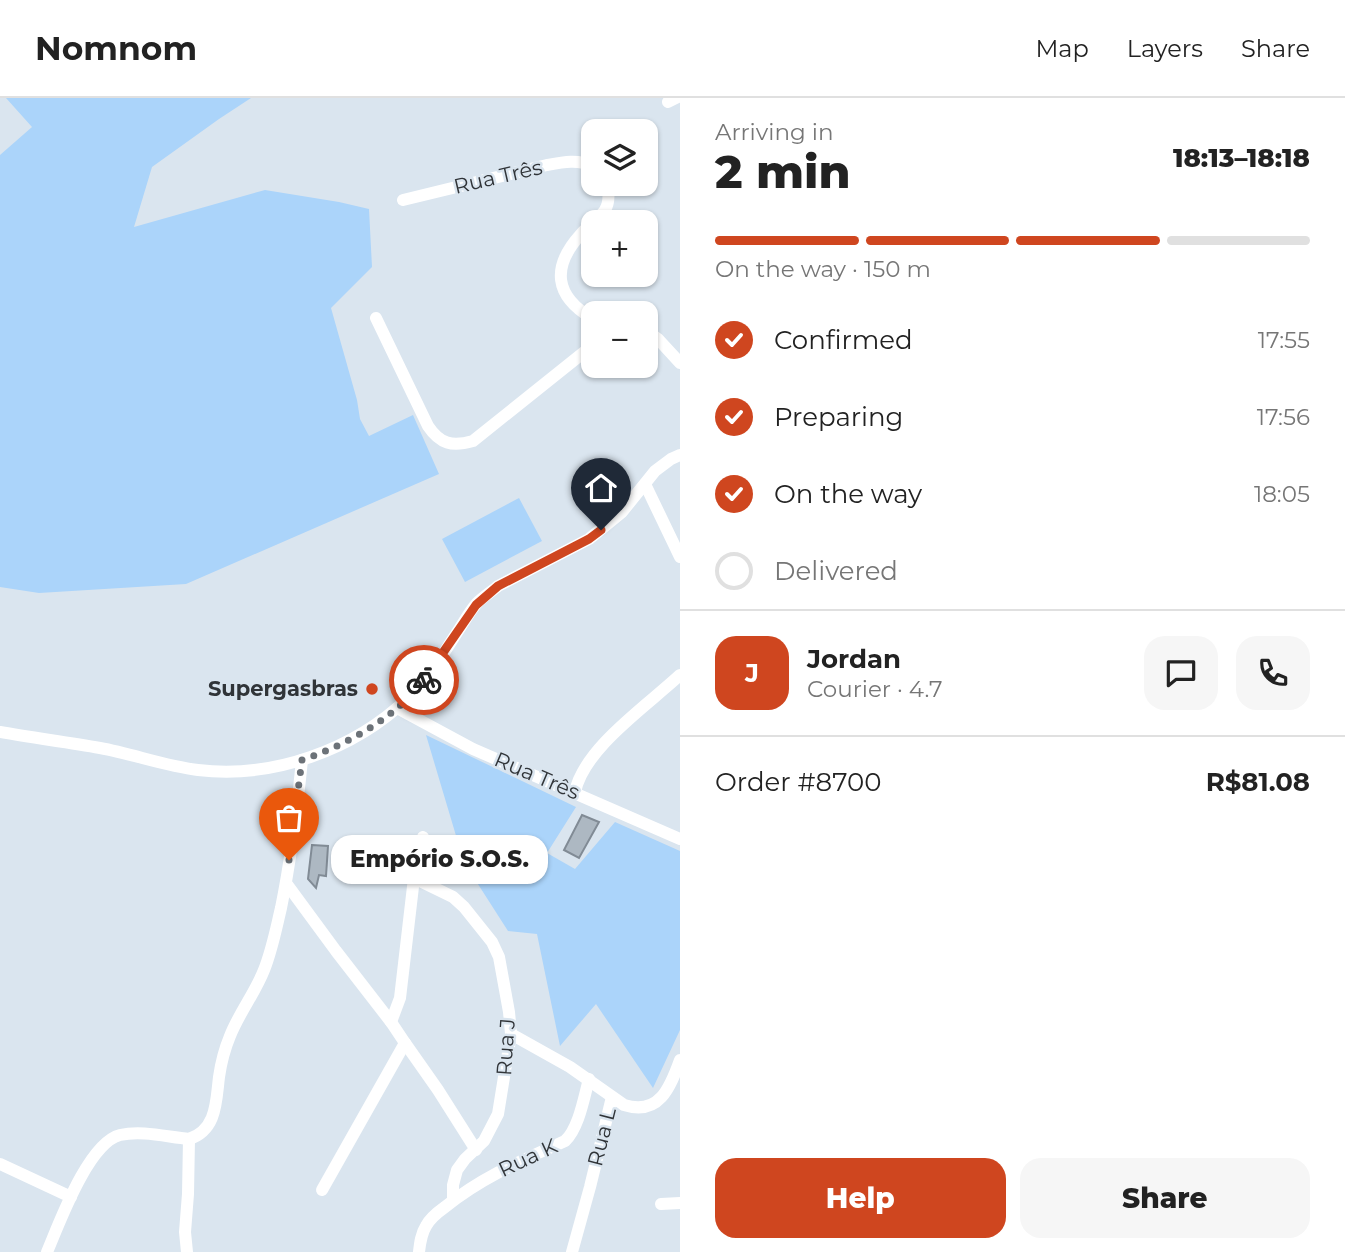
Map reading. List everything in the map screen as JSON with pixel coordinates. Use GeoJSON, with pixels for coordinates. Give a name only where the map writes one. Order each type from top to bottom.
{"type":"FeatureCollection","features":[{"type":"Feature","properties":{"kind":"street","name":"Rua Três"},"geometry":{"type":"LineString","coordinates":[[403,200],[547,165],[581,162]]}},
{"type":"Feature","properties":{"kind":"street"},"geometry":{"type":"LineString","coordinates":[[581,312],[563,288],[562,263],[568,250],[604,211],[609,196]]}},
{"type":"Feature","properties":{"kind":"street"},"geometry":{"type":"LineString","coordinates":[[376,318],[428,426],[434,435],[452,444],[473,441],[581,355]]}},
{"type":"Feature","properties":{"kind":"street"},"geometry":{"type":"LineString","coordinates":[[658,339],[680,363]]}},
{"type":"Feature","properties":{"kind":"street"},"geometry":{"type":"LineString","coordinates":[[0,732],[99,748],[200,771],[225,772],[277,766],[324,752],[359,734],[409,697],[435,665],[476,605],[498,586],[589,539],[622,512],[655,471],[680,455]]}},
{"type":"Feature","properties":{"kind":"street"},"geometry":{"type":"LineString","coordinates":[[645,484],[680,556]]}},
{"type":"Feature","properties":{"kind":"street"},"geometry":{"type":"LineString","coordinates":[[575,792],[581,773],[590,759],[630,718],[680,675]]}},
{"type":"Feature","properties":{"kind":"street","name":"Rua Três"},"geometry":{"type":"LineString","coordinates":[[397,708],[473,748],[680,839]]}},
{"type":"Feature","properties":{"kind":"street"},"geometry":{"type":"LineString","coordinates":[[47,1252],[86,1168],[112,1138],[138,1133],[190,1139],[208,1127],[215,1114],[223,1059],[230,1035],[256,989],[276,929],[286,883],[302,760]]}},
{"type":"Feature","properties":{"kind":"street"},"geometry":{"type":"LineString","coordinates":[[391,1021],[400,998],[414,878],[422,837]]}},
{"type":"Feature","properties":{"kind":"street","name":"Rua J"},"geometry":{"type":"LineString","coordinates":[[414,878],[453,897],[492,942],[499,957],[509,1012],[511,1034],[498,1114],[489,1134],[460,1164],[454,1176],[453,1200]]}},
{"type":"Feature","properties":{"kind":"street"},"geometry":{"type":"LineString","coordinates":[[286,883],[391,1021],[476,1150]]}},
{"type":"Feature","properties":{"kind":"street","name":"Rua L"},"geometry":{"type":"LineString","coordinates":[[511,1034],[589,1079],[612,1097],[572,1252]]}},
{"type":"Feature","properties":{"kind":"street"},"geometry":{"type":"LineString","coordinates":[[322,1190],[405,1043]]}},
{"type":"Feature","properties":{"kind":"street"},"geometry":{"type":"LineString","coordinates":[[612,1097],[635,1108],[652,1105],[663,1096],[673,1080],[680,1060]]}},
{"type":"Feature","properties":{"kind":"street","name":"Rua K"},"geometry":{"type":"LineString","coordinates":[[419,1252],[427,1223],[453,1200],[511,1164],[565,1141],[574,1129],[589,1079]]}},
{"type":"Feature","properties":{"kind":"street"},"geometry":{"type":"LineString","coordinates":[[187,1252],[185,1232],[190,1139]]}},
{"type":"Feature","properties":{"kind":"street"},"geometry":{"type":"LineString","coordinates":[[0,1164],[71,1197]]}},
{"type":"Feature","properties":{"kind":"street"},"geometry":{"type":"LineString","coordinates":[[662,1204],[680,1203]]}},
{"type":"Feature","properties":{"kind":"shaded area"},"geometry":{"type":"Polygon","coordinates":[[[6,98],[251,98],[152,167],[134,227],[265,190],[369,209],[372,267],[331,308],[360,419],[369,436],[413,415],[439,474],[186,584],[39,593],[0,587],[0,155],[32,127],[6,98]]]}},
{"type":"Feature","properties":{"kind":"shaded area"},"geometry":{"type":"Polygon","coordinates":[[[519,498],[542,541],[465,582],[442,539],[519,498]]]}},
{"type":"Feature","properties":{"kind":"shaded area"},"geometry":{"type":"Polygon","coordinates":[[[426,735],[576,807],[547,853],[575,869],[615,822],[680,851],[680,1030],[653,1088],[596,1004],[560,1046],[537,934],[508,931],[467,867],[426,735]]]}},
{"type":"Feature","properties":{"kind":"building"},"geometry":{"type":"Polygon","coordinates":[[[582,815],[599,822],[579,858],[564,850],[582,815]]]}},
{"type":"Feature","properties":{"kind":"building"},"geometry":{"type":"Polygon","coordinates":[[[312,845],[328,846],[326,876],[319,875],[316,888],[308,879],[312,845]]]}},
{"type":"Feature","properties":{"kind":"way so far"},"geometry":{"type":"LineString","coordinates":[[289,860],[302,760],[359,734],[409,697],[424,680]]}},
{"type":"Feature","properties":{"kind":"place","name":"Supergasbras"},"geometry":{"type":"Point","coordinates":[372,689]}},
{"type":"Feature","properties":{"kind":"place","name":"Empório S.O.S."},"geometry":{"type":"Point","coordinates":[289,860]}},
{"type":"Feature","properties":{"kind":"route"},"geometry":{"type":"LineString","coordinates":[[424,680],[485,596],[498,586],[549,561],[601,530]]}}]}
